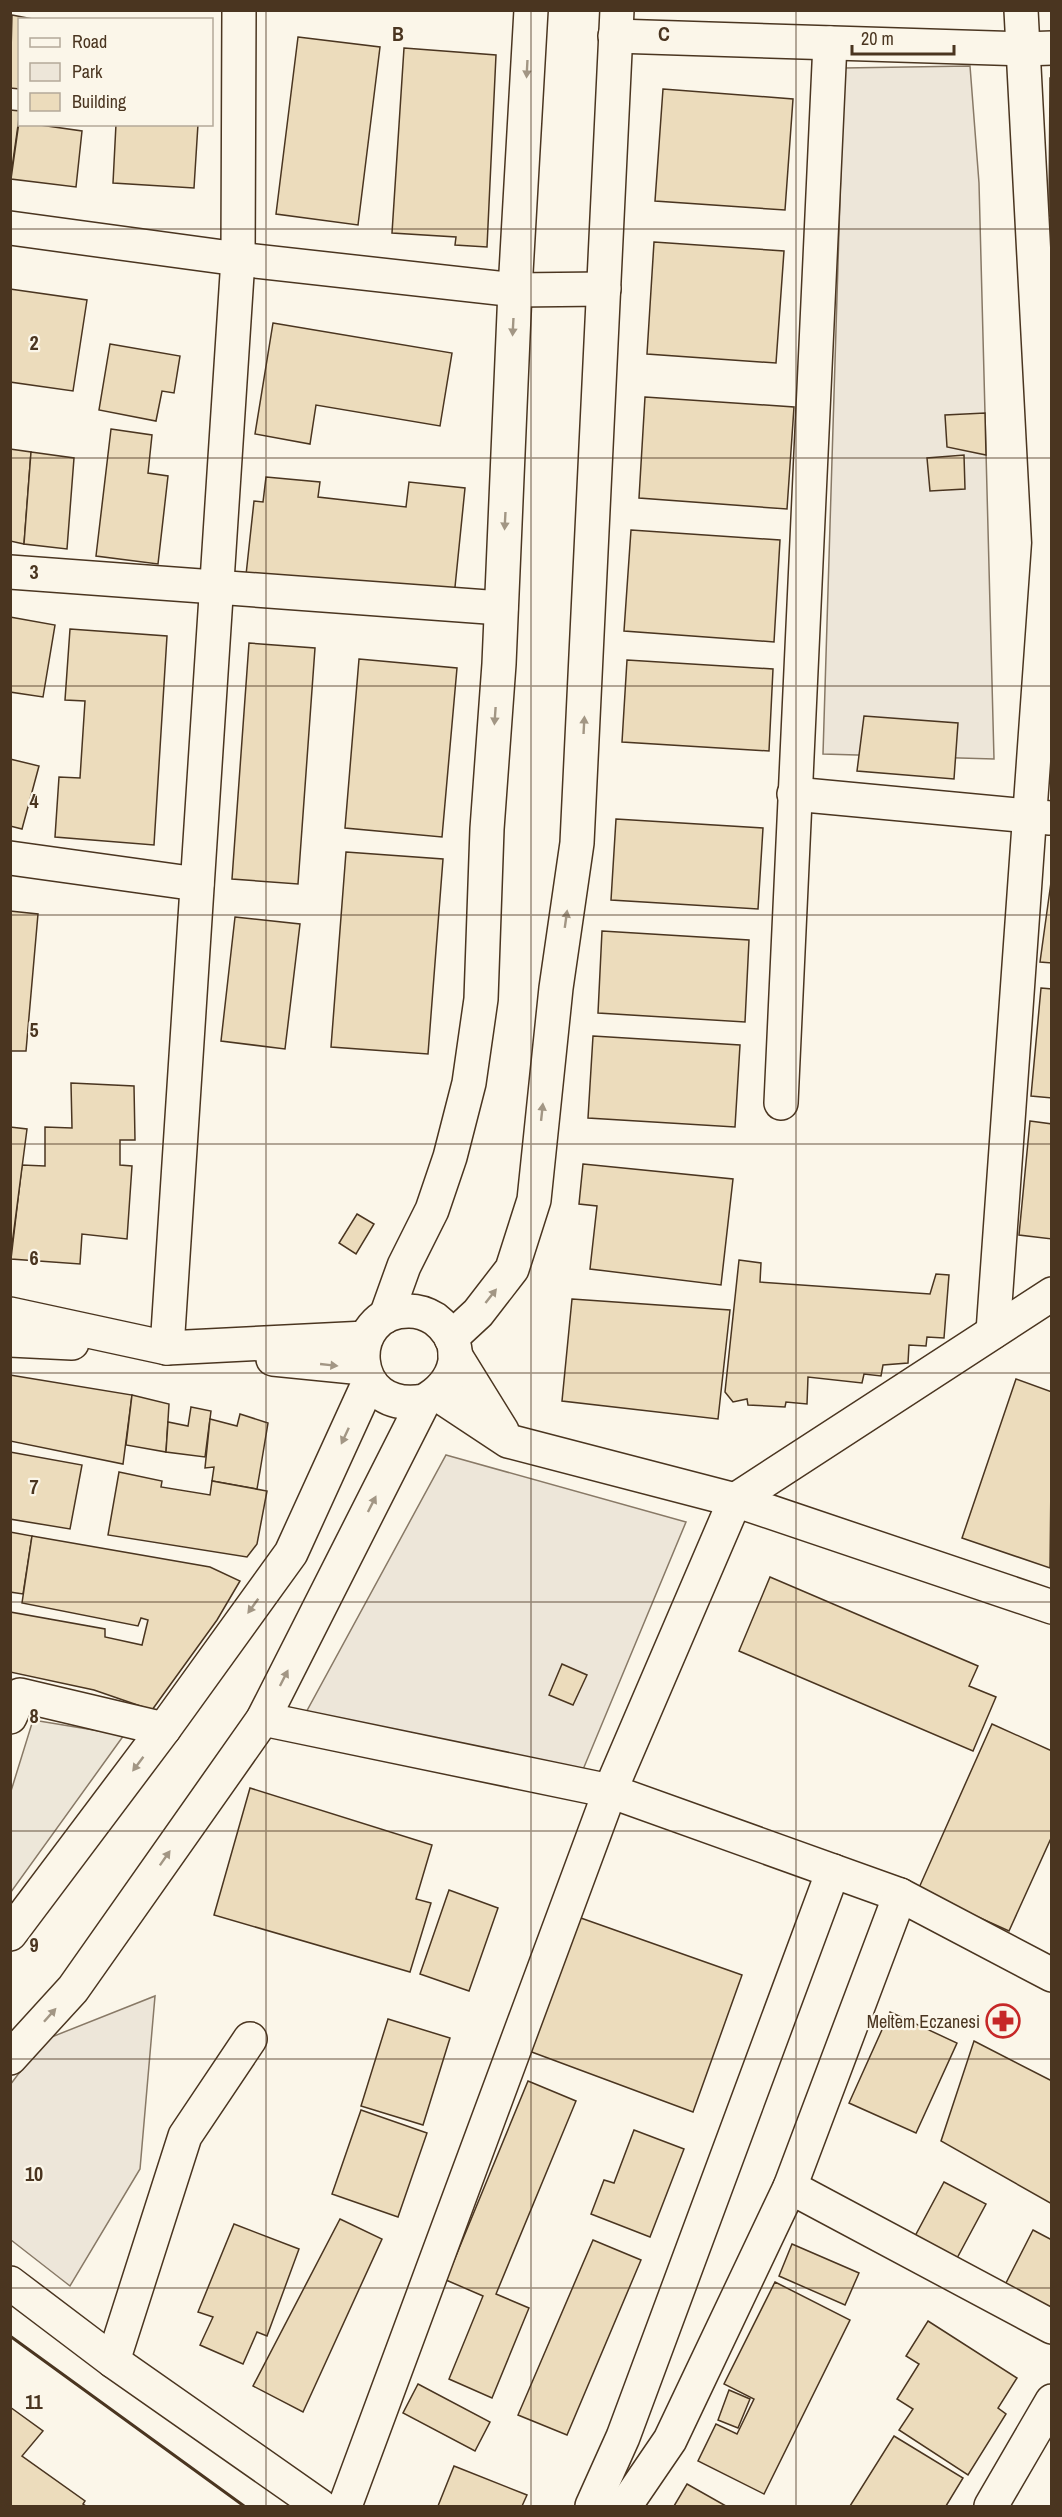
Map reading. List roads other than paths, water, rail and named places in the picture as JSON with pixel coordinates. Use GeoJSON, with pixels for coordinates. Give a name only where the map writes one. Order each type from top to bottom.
{"type":"FeatureCollection","features":[{"type":"Feature","properties":{"kind":"street"},"geometry":{"type":"LineString","coordinates":[[167,1348],[238,259],[239,10]]}},
{"type":"Feature","properties":{"kind":"street"},"geometry":{"type":"LineString","coordinates":[[10,1934],[164,1729],[291,1553],[404,1266],[432,1210],[469,1083],[481,999],[487,829],[501,608],[515,290],[531,10]]}},
{"type":"Feature","properties":{"kind":"street"},"geometry":{"type":"LineString","coordinates":[[993,1332],[1041,818],[1050,542],[1037,49],[1021,10]]}},
{"type":"Feature","properties":{"kind":"street"},"geometry":{"type":"LineString","coordinates":[[508,1441],[453,1347],[443,1325],[423,1314],[401,1311],[371,1351],[380,1394],[393,1401],[409,1404],[430,1397],[448,1382],[454,1368],[453,1347],[512,1269],[534,1200],[555,999],[577,843],[616,23],[830,43],[1037,49]]}},
{"type":"Feature","properties":{"kind":"street"},"geometry":{"type":"LineString","coordinates":[[781,1103],[830,43]]}},
{"type":"Feature","properties":{"kind":"street"},"geometry":{"type":"LineString","coordinates":[[10,228],[238,259],[515,290],[604,289]]}},
{"type":"Feature","properties":{"kind":"street"},"geometry":{"type":"LineString","coordinates":[[10,572],[216,589],[501,608]]}},
{"type":"Feature","properties":{"kind":"street"},"geometry":{"type":"LineString","coordinates":[[794,794],[1041,818]]}},
{"type":"Feature","properties":{"kind":"street"},"geometry":{"type":"LineString","coordinates":[[10,858],[197,884]]}},
{"type":"Feature","properties":{"kind":"street"},"geometry":{"type":"LineString","coordinates":[[345,2506],[610,1791],[735,1500],[1052,1294]]}},
{"type":"Feature","properties":{"kind":"street"},"geometry":{"type":"LineString","coordinates":[[10,1314],[167,1348]]}},
{"type":"Feature","properties":{"kind":"street"},"geometry":{"type":"LineString","coordinates":[[10,1340],[167,1348],[371,1351]]}},
{"type":"Feature","properties":{"kind":"street"},"geometry":{"type":"LineString","coordinates":[[430,1397],[508,1441],[735,1500],[1052,1607]]}},
{"type":"Feature","properties":{"kind":"street"},"geometry":{"type":"LineString","coordinates":[[10,2058],[73,1989],[263,1719],[430,1397]]}},
{"type":"Feature","properties":{"kind":"street"},"geometry":{"type":"LineString","coordinates":[[14,1702],[164,1729]]}},
{"type":"Feature","properties":{"kind":"street"},"geometry":{"type":"LineString","coordinates":[[263,1719],[610,1791],[900,1895],[1052,1975]]}},
{"type":"Feature","properties":{"kind":"street"},"geometry":{"type":"LineString","coordinates":[[592,2506],[623,2436],[833,1871]]}},
{"type":"Feature","properties":{"kind":"street"},"geometry":{"type":"LineString","coordinates":[[625,2506],[670,2440],[790,2187],[900,1895]]}},
{"type":"Feature","properties":{"kind":"street"},"geometry":{"type":"LineString","coordinates":[[113,2361],[185,2136],[250,2039]]}},
{"type":"Feature","properties":{"kind":"street"},"geometry":{"type":"LineString","coordinates":[[790,2187],[1052,2327]]}},
{"type":"Feature","properties":{"kind":"street"},"geometry":{"type":"LineString","coordinates":[[10,2283],[113,2361],[320,2506]]}},
{"type":"Feature","properties":{"kind":"street"},"geometry":{"type":"LineString","coordinates":[[991,2506],[1052,2401]]}},
{"type":"Feature","properties":{"kind":"place","name":"Meltem Eczanesi"},"geometry":{"type":"Point","coordinates":[1003,2021]}}]}
